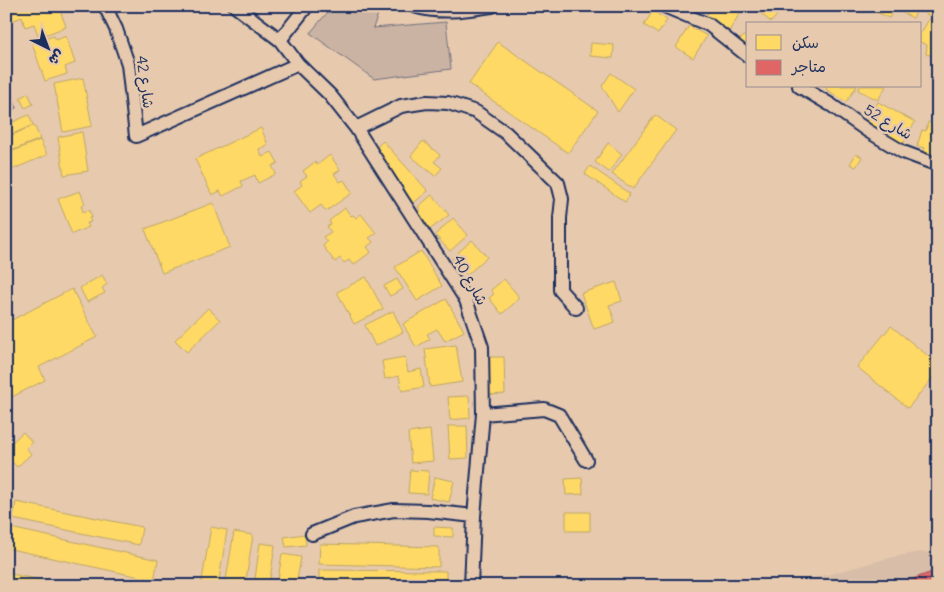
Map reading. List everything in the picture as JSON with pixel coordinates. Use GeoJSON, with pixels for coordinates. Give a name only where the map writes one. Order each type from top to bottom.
{"type":"FeatureCollection","features":[{"type":"Feature","properties":{"kind":"street","name":"شارع 42"},"geometry":{"type":"LineString","coordinates":[[105,6],[116,29],[128,64],[136,136],[298,64]]}},
{"type":"Feature","properties":{"kind":"street","name":"شارع 40"},"geometry":{"type":"LineString","coordinates":[[235,6],[280,40],[298,64],[330,95],[356,128],[466,300],[482,346],[483,414],[474,516],[471,586]]}},
{"type":"Feature","properties":{"kind":"street"},"geometry":{"type":"LineString","coordinates":[[280,40],[308,6]]}},
{"type":"Feature","properties":{"kind":"street"},"geometry":{"type":"LineString","coordinates":[[414,6],[442,12],[463,11],[492,6]]}},
{"type":"Feature","properties":{"kind":"street"},"geometry":{"type":"LineString","coordinates":[[664,6],[709,25],[746,54]]}},
{"type":"Feature","properties":{"kind":"street","name":"شارع 52"},"geometry":{"type":"LineString","coordinates":[[803,88],[903,152],[938,165]]}},
{"type":"Feature","properties":{"kind":"street"},"geometry":{"type":"LineString","coordinates":[[356,128],[401,106],[427,102],[448,103],[476,112],[506,133],[558,183],[562,200],[560,218],[560,290],[576,308]]}},
{"type":"Feature","properties":{"kind":"street"},"geometry":{"type":"LineString","coordinates":[[483,414],[544,409],[559,415],[586,460]]}},
{"type":"Feature","properties":{"kind":"street"},"geometry":{"type":"LineString","coordinates":[[312,534],[354,517],[394,510],[428,510],[474,516]]}},
{"type":"Feature","properties":{"kind":"shaded area"},"geometry":{"type":"Polygon","coordinates":[[[333,6],[381,6],[373,28],[446,22],[451,69],[374,79],[310,33],[333,6]]]}},
{"type":"Feature","properties":{"kind":"shaded area"},"geometry":{"type":"Polygon","coordinates":[[[6,83],[17,108],[6,112],[6,83]]]}},
{"type":"Feature","properties":{"kind":"shaded area"},"geometry":{"type":"Polygon","coordinates":[[[921,552],[938,553],[938,586],[785,586],[897,556],[921,552]]]}},
{"type":"Feature","properties":{"kind":"building: سكن"},"geometry":{"type":"Polygon","coordinates":[[[6,6],[66,6],[60,10],[66,27],[39,37],[34,24],[25,27],[22,17],[6,23],[6,6]]]}},
{"type":"Feature","properties":{"kind":"building: سكن"},"geometry":{"type":"Polygon","coordinates":[[[713,6],[736,6],[742,10],[729,31],[706,16],[713,6]]]}},
{"type":"Feature","properties":{"kind":"building: سكن"},"geometry":{"type":"Polygon","coordinates":[[[752,6],[770,6],[778,14],[771,22],[752,6]]]}},
{"type":"Feature","properties":{"kind":"building: سكن"},"geometry":{"type":"Polygon","coordinates":[[[865,6],[895,6],[889,18],[865,6]]]}},
{"type":"Feature","properties":{"kind":"building: سكن"},"geometry":{"type":"Polygon","coordinates":[[[904,6],[917,10],[913,18],[901,12],[904,6]]]}},
{"type":"Feature","properties":{"kind":"building: سكن"},"geometry":{"type":"Polygon","coordinates":[[[913,6],[938,6],[938,21],[913,6]]]}},
{"type":"Feature","properties":{"kind":"building: سكن"},"geometry":{"type":"Polygon","coordinates":[[[653,11],[667,20],[658,34],[644,25],[653,11]]]}},
{"type":"Feature","properties":{"kind":"building: سكن"},"geometry":{"type":"Polygon","coordinates":[[[929,19],[938,24],[938,57],[926,54],[927,45],[922,43],[922,31],[929,19]]]}},
{"type":"Feature","properties":{"kind":"building: سكن"},"geometry":{"type":"Polygon","coordinates":[[[689,26],[707,36],[693,58],[676,47],[689,26]]]}},
{"type":"Feature","properties":{"kind":"building: سكن"},"geometry":{"type":"Polygon","coordinates":[[[746,34],[746,45],[740,40],[746,34]]]}},
{"type":"Feature","properties":{"kind":"building: سكن"},"geometry":{"type":"Polygon","coordinates":[[[54,36],[56,40],[66,36],[75,63],[65,67],[67,74],[45,81],[32,43],[54,36]]]}},
{"type":"Feature","properties":{"kind":"building: سكن"},"geometry":{"type":"Polygon","coordinates":[[[498,42],[598,111],[568,153],[469,84],[498,42]]]}},
{"type":"Feature","properties":{"kind":"building: سكن"},"geometry":{"type":"Polygon","coordinates":[[[591,43],[614,45],[613,58],[590,56],[591,43]]]}},
{"type":"Feature","properties":{"kind":"building: سكن"},"geometry":{"type":"Polygon","coordinates":[[[611,73],[634,89],[618,112],[602,86],[611,73]]]}},
{"type":"Feature","properties":{"kind":"building: سكن"},"geometry":{"type":"Polygon","coordinates":[[[83,78],[92,126],[63,132],[54,84],[83,78]]]}},
{"type":"Feature","properties":{"kind":"building: سكن"},"geometry":{"type":"Polygon","coordinates":[[[826,88],[856,88],[846,102],[826,88]]]}},
{"type":"Feature","properties":{"kind":"building: سكن"},"geometry":{"type":"Polygon","coordinates":[[[859,88],[885,88],[878,100],[858,90],[859,88]]]}},
{"type":"Feature","properties":{"kind":"building: سكن"},"geometry":{"type":"Polygon","coordinates":[[[28,93],[33,104],[25,108],[20,98],[28,93]]]}},
{"type":"Feature","properties":{"kind":"building: سكن"},"geometry":{"type":"Polygon","coordinates":[[[878,102],[915,122],[902,146],[865,127],[878,102]]]}},
{"type":"Feature","properties":{"kind":"building: سكن"},"geometry":{"type":"Polygon","coordinates":[[[29,115],[33,125],[6,137],[6,125],[29,115]]]}},
{"type":"Feature","properties":{"kind":"building: سكن"},"geometry":{"type":"Polygon","coordinates":[[[655,115],[676,130],[633,189],[612,174],[655,115]]]}},
{"type":"Feature","properties":{"kind":"building: سكن"},"geometry":{"type":"Polygon","coordinates":[[[928,122],[938,125],[938,157],[931,155],[930,160],[923,153],[925,148],[917,146],[922,130],[926,131],[928,122]]]}},
{"type":"Feature","properties":{"kind":"building: سكن"},"geometry":{"type":"Polygon","coordinates":[[[34,125],[40,139],[6,153],[6,138],[34,125]]]}},
{"type":"Feature","properties":{"kind":"building: سكن"},"geometry":{"type":"Polygon","coordinates":[[[261,128],[268,145],[259,149],[262,157],[272,152],[278,163],[272,166],[276,174],[258,183],[255,175],[241,181],[243,186],[223,196],[220,191],[212,195],[195,159],[261,128]]]}},
{"type":"Feature","properties":{"kind":"building: سكن"},"geometry":{"type":"Polygon","coordinates":[[[82,132],[88,171],[64,175],[58,137],[82,132]]]}},
{"type":"Feature","properties":{"kind":"building: سكن"},"geometry":{"type":"Polygon","coordinates":[[[40,140],[47,155],[6,172],[6,154],[40,140]]]}},
{"type":"Feature","properties":{"kind":"building: سكن"},"geometry":{"type":"Polygon","coordinates":[[[383,141],[428,191],[410,206],[376,148],[383,141]]]}},
{"type":"Feature","properties":{"kind":"building: سكن"},"geometry":{"type":"Polygon","coordinates":[[[423,141],[440,155],[434,162],[442,168],[435,176],[411,156],[423,141]]]}},
{"type":"Feature","properties":{"kind":"building: سكن"},"geometry":{"type":"Polygon","coordinates":[[[608,143],[622,154],[609,172],[595,162],[608,143]]]}},
{"type":"Feature","properties":{"kind":"building: سكن"},"geometry":{"type":"Polygon","coordinates":[[[856,154],[862,157],[856,167],[850,164],[856,154]]]}},
{"type":"Feature","properties":{"kind":"building: سكن"},"geometry":{"type":"Polygon","coordinates":[[[330,155],[340,170],[334,174],[340,182],[344,180],[352,193],[326,211],[321,205],[310,213],[294,191],[302,185],[300,181],[307,176],[303,171],[315,162],[317,165],[330,155]]]}},
{"type":"Feature","properties":{"kind":"building: سكن"},"geometry":{"type":"Polygon","coordinates":[[[590,166],[630,194],[625,202],[585,174],[590,166]]]}},
{"type":"Feature","properties":{"kind":"building: سكن"},"geometry":{"type":"Polygon","coordinates":[[[80,191],[85,204],[81,205],[83,212],[89,210],[92,217],[89,218],[91,222],[87,223],[89,227],[72,234],[58,199],[80,191]]]}},
{"type":"Feature","properties":{"kind":"building: سكن"},"geometry":{"type":"Polygon","coordinates":[[[432,195],[449,215],[428,231],[415,215],[421,210],[418,207],[432,195]]]}},
{"type":"Feature","properties":{"kind":"building: سكن"},"geometry":{"type":"Polygon","coordinates":[[[213,203],[230,247],[162,273],[145,229],[213,203]]]}},
{"type":"Feature","properties":{"kind":"building: سكن"},"geometry":{"type":"Polygon","coordinates":[[[345,208],[351,216],[353,215],[356,218],[361,214],[376,233],[369,238],[373,242],[367,247],[371,252],[353,265],[349,260],[344,263],[340,258],[335,262],[323,246],[327,242],[323,237],[331,232],[327,227],[331,224],[329,221],[345,208]]]}},
{"type":"Feature","properties":{"kind":"building: سكن"},"geometry":{"type":"Polygon","coordinates":[[[453,218],[468,235],[450,251],[435,235],[453,218]]]}},
{"type":"Feature","properties":{"kind":"building: سكن"},"geometry":{"type":"Polygon","coordinates":[[[472,240],[487,257],[467,275],[452,258],[472,240]]]}},
{"type":"Feature","properties":{"kind":"building: سكن"},"geometry":{"type":"Polygon","coordinates":[[[421,251],[442,286],[417,301],[395,267],[421,251]]]}},
{"type":"Feature","properties":{"kind":"building: سكن"},"geometry":{"type":"Polygon","coordinates":[[[102,275],[107,284],[102,288],[105,293],[87,302],[80,288],[102,275]]]}},
{"type":"Feature","properties":{"kind":"building: سكن"},"geometry":{"type":"Polygon","coordinates":[[[366,277],[383,309],[354,324],[337,292],[366,277]]]}},
{"type":"Feature","properties":{"kind":"building: سكن"},"geometry":{"type":"Polygon","coordinates":[[[397,279],[403,289],[390,296],[384,286],[397,279]]]}},
{"type":"Feature","properties":{"kind":"building: سكن"},"geometry":{"type":"Polygon","coordinates":[[[504,279],[520,298],[502,314],[489,298],[494,294],[491,290],[504,279]]]}},
{"type":"Feature","properties":{"kind":"building: سكن"},"geometry":{"type":"Polygon","coordinates":[[[616,282],[622,301],[609,305],[615,322],[594,329],[581,293],[616,282]]]}},
{"type":"Feature","properties":{"kind":"building: سكن"},"geometry":{"type":"Polygon","coordinates":[[[72,289],[97,337],[39,367],[45,380],[6,400],[6,323],[72,289]]]}},
{"type":"Feature","properties":{"kind":"building: سكن"},"geometry":{"type":"Polygon","coordinates":[[[446,299],[464,331],[445,341],[437,329],[427,334],[430,339],[416,347],[403,324],[446,299]]]}},
{"type":"Feature","properties":{"kind":"building: سكن"},"geometry":{"type":"Polygon","coordinates":[[[208,308],[220,320],[187,352],[175,340],[208,308]]]}},
{"type":"Feature","properties":{"kind":"building: سكن"},"geometry":{"type":"Polygon","coordinates":[[[393,311],[403,332],[375,346],[365,325],[393,311]]]}},
{"type":"Feature","properties":{"kind":"building: سكن"},"geometry":{"type":"Polygon","coordinates":[[[891,326],[938,364],[938,371],[908,408],[857,367],[891,326]]]}},
{"type":"Feature","properties":{"kind":"building: سكن"},"geometry":{"type":"Polygon","coordinates":[[[456,345],[462,382],[430,387],[425,349],[456,345]]]}},
{"type":"Feature","properties":{"kind":"building: سكن"},"geometry":{"type":"Polygon","coordinates":[[[405,357],[408,372],[421,369],[424,387],[402,391],[399,376],[385,379],[382,361],[405,357]]]}},
{"type":"Feature","properties":{"kind":"building: سكن"},"geometry":{"type":"Polygon","coordinates":[[[483,357],[504,357],[505,394],[484,395],[483,357]]]}},
{"type":"Feature","properties":{"kind":"building: سكن"},"geometry":{"type":"Polygon","coordinates":[[[469,396],[470,418],[450,420],[448,397],[469,396]]]}},
{"type":"Feature","properties":{"kind":"building: سكن"},"geometry":{"type":"Polygon","coordinates":[[[448,426],[467,426],[468,458],[450,459],[448,426]]]}},
{"type":"Feature","properties":{"kind":"building: سكن"},"geometry":{"type":"Polygon","coordinates":[[[430,430],[433,461],[411,463],[408,433],[430,430]]]}},
{"type":"Feature","properties":{"kind":"building: سكن"},"geometry":{"type":"Polygon","coordinates":[[[23,432],[32,442],[26,448],[31,454],[17,467],[6,455],[6,448],[23,432]]]}},
{"type":"Feature","properties":{"kind":"building: سكن"},"geometry":{"type":"Polygon","coordinates":[[[410,470],[429,471],[427,494],[408,493],[410,470]]]}},
{"type":"Feature","properties":{"kind":"building: سكن"},"geometry":{"type":"Polygon","coordinates":[[[435,477],[454,481],[449,502],[430,498],[435,477]]]}},
{"type":"Feature","properties":{"kind":"building: سكن"},"geometry":{"type":"Polygon","coordinates":[[[582,478],[583,494],[566,495],[565,479],[582,478]]]}},
{"type":"Feature","properties":{"kind":"building: سكن"},"geometry":{"type":"Polygon","coordinates":[[[16,502],[142,527],[139,545],[13,519],[16,502]]]}},
{"type":"Feature","properties":{"kind":"building: سكن"},"geometry":{"type":"Polygon","coordinates":[[[566,512],[590,512],[590,531],[566,531],[566,512]]]}},
{"type":"Feature","properties":{"kind":"building: سكن"},"geometry":{"type":"Polygon","coordinates":[[[6,527],[158,560],[154,580],[6,548],[6,527]]]}},
{"type":"Feature","properties":{"kind":"building: سكن"},"geometry":{"type":"Polygon","coordinates":[[[211,527],[227,530],[218,586],[201,586],[211,527]]]}},
{"type":"Feature","properties":{"kind":"building: سكن"},"geometry":{"type":"Polygon","coordinates":[[[434,527],[453,528],[453,537],[434,536],[434,527]]]}},
{"type":"Feature","properties":{"kind":"building: سكن"},"geometry":{"type":"Polygon","coordinates":[[[234,532],[253,535],[245,586],[225,586],[234,532]]]}},
{"type":"Feature","properties":{"kind":"building: سكن"},"geometry":{"type":"Polygon","coordinates":[[[305,534],[306,545],[286,547],[284,537],[305,534]]]}},
{"type":"Feature","properties":{"kind":"building: سكن"},"geometry":{"type":"Polygon","coordinates":[[[260,543],[275,545],[269,586],[254,586],[260,543]]]}},
{"type":"Feature","properties":{"kind":"building: سكن"},"geometry":{"type":"Polygon","coordinates":[[[320,544],[439,547],[439,567],[319,564],[320,544]]]}},
{"type":"Feature","properties":{"kind":"building: سكن"},"geometry":{"type":"Polygon","coordinates":[[[282,554],[301,557],[296,586],[277,586],[282,554]]]}},
{"type":"Feature","properties":{"kind":"building: سكن"},"geometry":{"type":"Polygon","coordinates":[[[319,570],[446,571],[446,586],[319,586],[319,570]]]}},
{"type":"Feature","properties":{"kind":"building: سكن"},"geometry":{"type":"Polygon","coordinates":[[[6,573],[71,586],[6,586],[6,573]]]}},
{"type":"Feature","properties":{"kind":"building: متاجر"},"geometry":{"type":"Polygon","coordinates":[[[937,570],[938,586],[893,586],[937,570]]]}}]}
